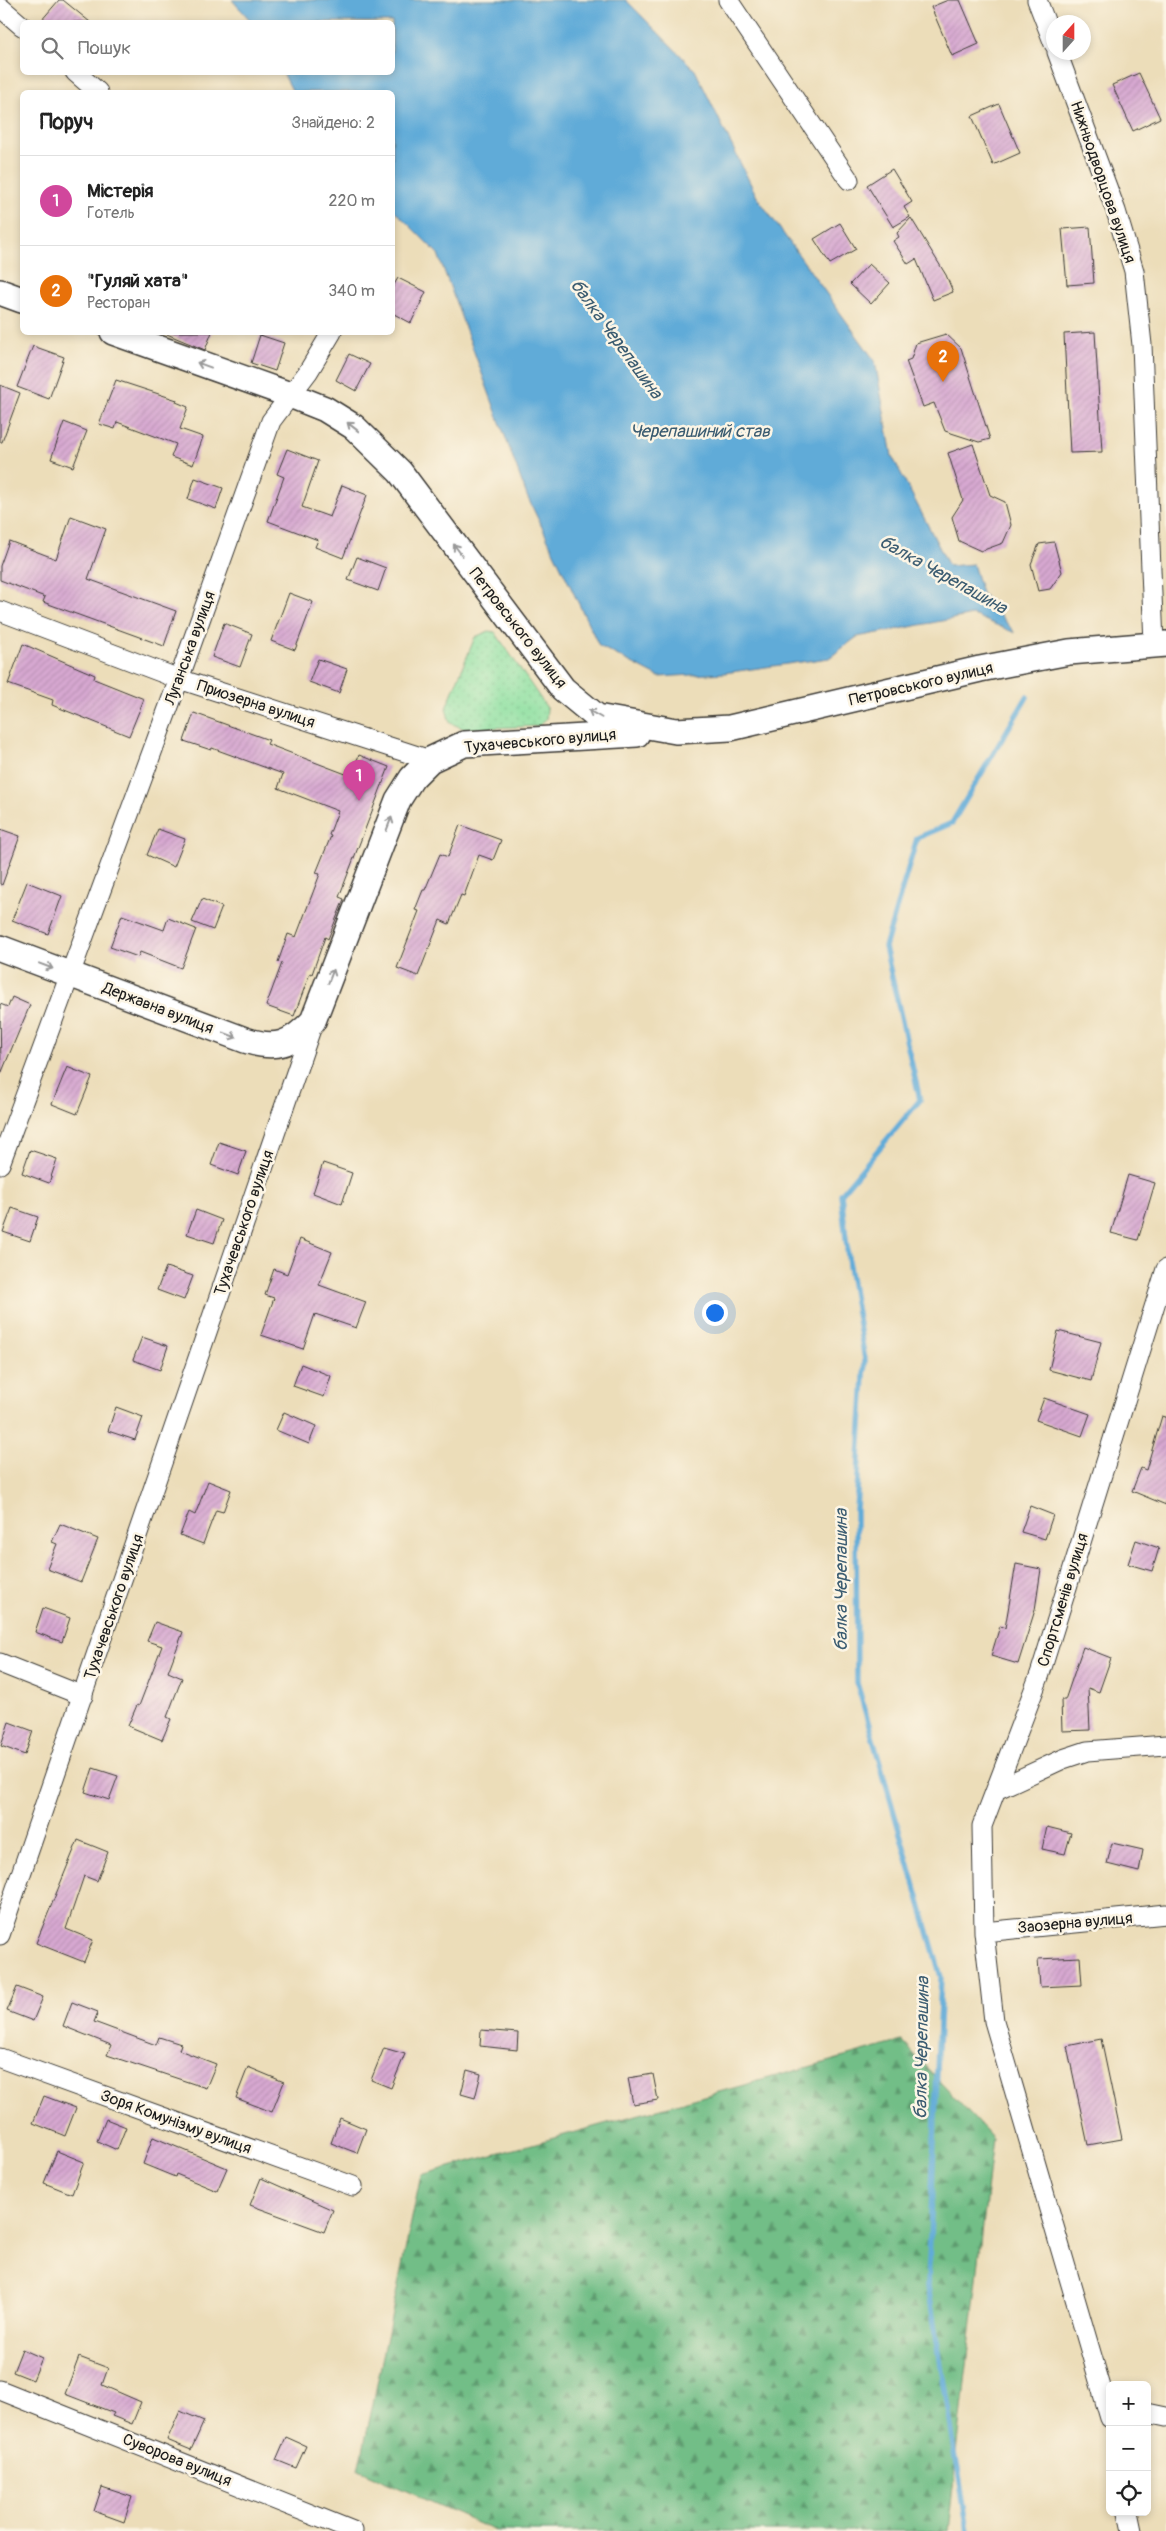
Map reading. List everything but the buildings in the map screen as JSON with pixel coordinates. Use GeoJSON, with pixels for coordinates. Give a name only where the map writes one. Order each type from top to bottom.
{"type":"FeatureCollection","features":[{"type":"Feature","properties":{"kind":"main road"},"geometry":{"type":"LineString","coordinates":[[0,292],[20,299]]}},
{"type":"Feature","properties":{"kind":"main road","name":"Петровського вулиця"},"geometry":{"type":"LineString","coordinates":[[121,335],[290,395],[325,409],[354,427],[400,472],[563,689],[597,717],[676,731],[730,728],[980,670],[1069,652],[1160,644]]}},
{"type":"Feature","properties":{"kind":"main road","name":"Тухачевського вулиця"},"geometry":{"type":"LineString","coordinates":[[313,1021],[398,800],[412,778],[430,760],[464,744],[676,731]]}},
{"type":"Feature","properties":{"kind":"main road","name":"Державна вулиця"},"geometry":{"type":"LineString","coordinates":[[0,948],[263,1046],[279,1045],[288,1041],[302,1033],[313,1021]]}},
{"type":"Feature","properties":{"kind":"street"},"geometry":{"type":"LineString","coordinates":[[728,0],[849,180]]}},
{"type":"Feature","properties":{"kind":"street"},"geometry":{"type":"LineString","coordinates":[[1037,0],[1046,23]]}},
{"type":"Feature","properties":{"kind":"street"},"geometry":{"type":"LineString","coordinates":[[0,7],[20,24]]}},
{"type":"Feature","properties":{"kind":"street","name":"Нижньодворцова вулиця"},"geometry":{"type":"LineString","coordinates":[[1060,60],[1116,211],[1134,271],[1142,345],[1160,644]]}},
{"type":"Feature","properties":{"kind":"street"},"geometry":{"type":"LineString","coordinates":[[78,75],[96,90]]}},
{"type":"Feature","properties":{"kind":"street","name":"Луганська вулиця"},"geometry":{"type":"LineString","coordinates":[[0,1164],[71,976],[271,421],[308,372],[330,335]]}},
{"type":"Feature","properties":{"kind":"street","name":"Приозерна вулиця"},"geometry":{"type":"LineString","coordinates":[[0,611],[179,679],[430,760]]}},
{"type":"Feature","properties":{"kind":"street","name":"Тухачевського вулиця"},"geometry":{"type":"LineString","coordinates":[[0,1935],[313,1021]]}},
{"type":"Feature","properties":{"kind":"street","name":"Спортсменів вулиця"},"geometry":{"type":"LineString","coordinates":[[1106,2402],[994,2020],[984,1932],[982,1826],[1040,1674],[1166,1269]]}},
{"type":"Feature","properties":{"kind":"street"},"geometry":{"type":"LineString","coordinates":[[0,1663],[83,1696]]}},
{"type":"Feature","properties":{"kind":"street"},"geometry":{"type":"LineString","coordinates":[[996,1790],[1063,1759],[1087,1752],[1166,1745]]}},
{"type":"Feature","properties":{"kind":"street","name":"Заозерна вулиця"},"geometry":{"type":"LineString","coordinates":[[984,1932],[1166,1914]]}},
{"type":"Feature","properties":{"kind":"street","name":"Зоря Комунізму вулиця"},"geometry":{"type":"LineString","coordinates":[[0,2058],[353,2186]]}},
{"type":"Feature","properties":{"kind":"street","name":"Суворова вулиця"},"geometry":{"type":"LineString","coordinates":[[0,2390],[353,2531]]}},
{"type":"Feature","properties":{"kind":"street"},"geometry":{"type":"LineString","coordinates":[[1151,2414],[1166,2417]]}},
{"type":"Feature","properties":{"kind":"street"},"geometry":{"type":"LineString","coordinates":[[1129,2516],[1132,2531]]}},
{"type":"Feature","properties":{"kind":"green space"},"geometry":{"type":"Polygon","coordinates":[[[489,631],[495,632],[547,708],[546,719],[539,726],[465,729],[450,723],[446,708],[475,637],[489,631]]]}},
{"type":"Feature","properties":{"kind":"green space"},"geometry":{"type":"Polygon","coordinates":[[[902,2041],[993,2139],[948,2531],[497,2531],[359,2470],[421,2175],[902,2041]]]}},
{"type":"Feature","properties":{"kind":"water","name":"Черепашиний став"},"geometry":{"type":"Polygon","coordinates":[[[232,0],[626,0],[695,70],[757,197],[875,361],[892,456],[949,566],[973,564],[982,593],[1015,633],[973,615],[857,637],[829,658],[724,673],[659,677],[599,646],[527,496],[438,254],[395,211],[395,90],[292,90],[284,75],[395,75],[395,20],[250,20],[232,0]]]}},
{"type":"Feature","properties":{"kind":"waterway","name":"балка Черепашина"},"geometry":{"type":"LineString","coordinates":[[968,2531],[928,2286],[941,1977],[857,1683],[856,1510],[865,1360],[849,1266],[841,1194],[920,1100],[885,947],[917,838],[952,823],[1027,697]]}},
{"type":"Feature","properties":{"kind":"place","name":"\"Гуляй хата\""},"geometry":{"type":"Point","coordinates":[943,382]}},
{"type":"Feature","properties":{"kind":"place","name":"Містерія"},"geometry":{"type":"Point","coordinates":[359,801]}}]}
